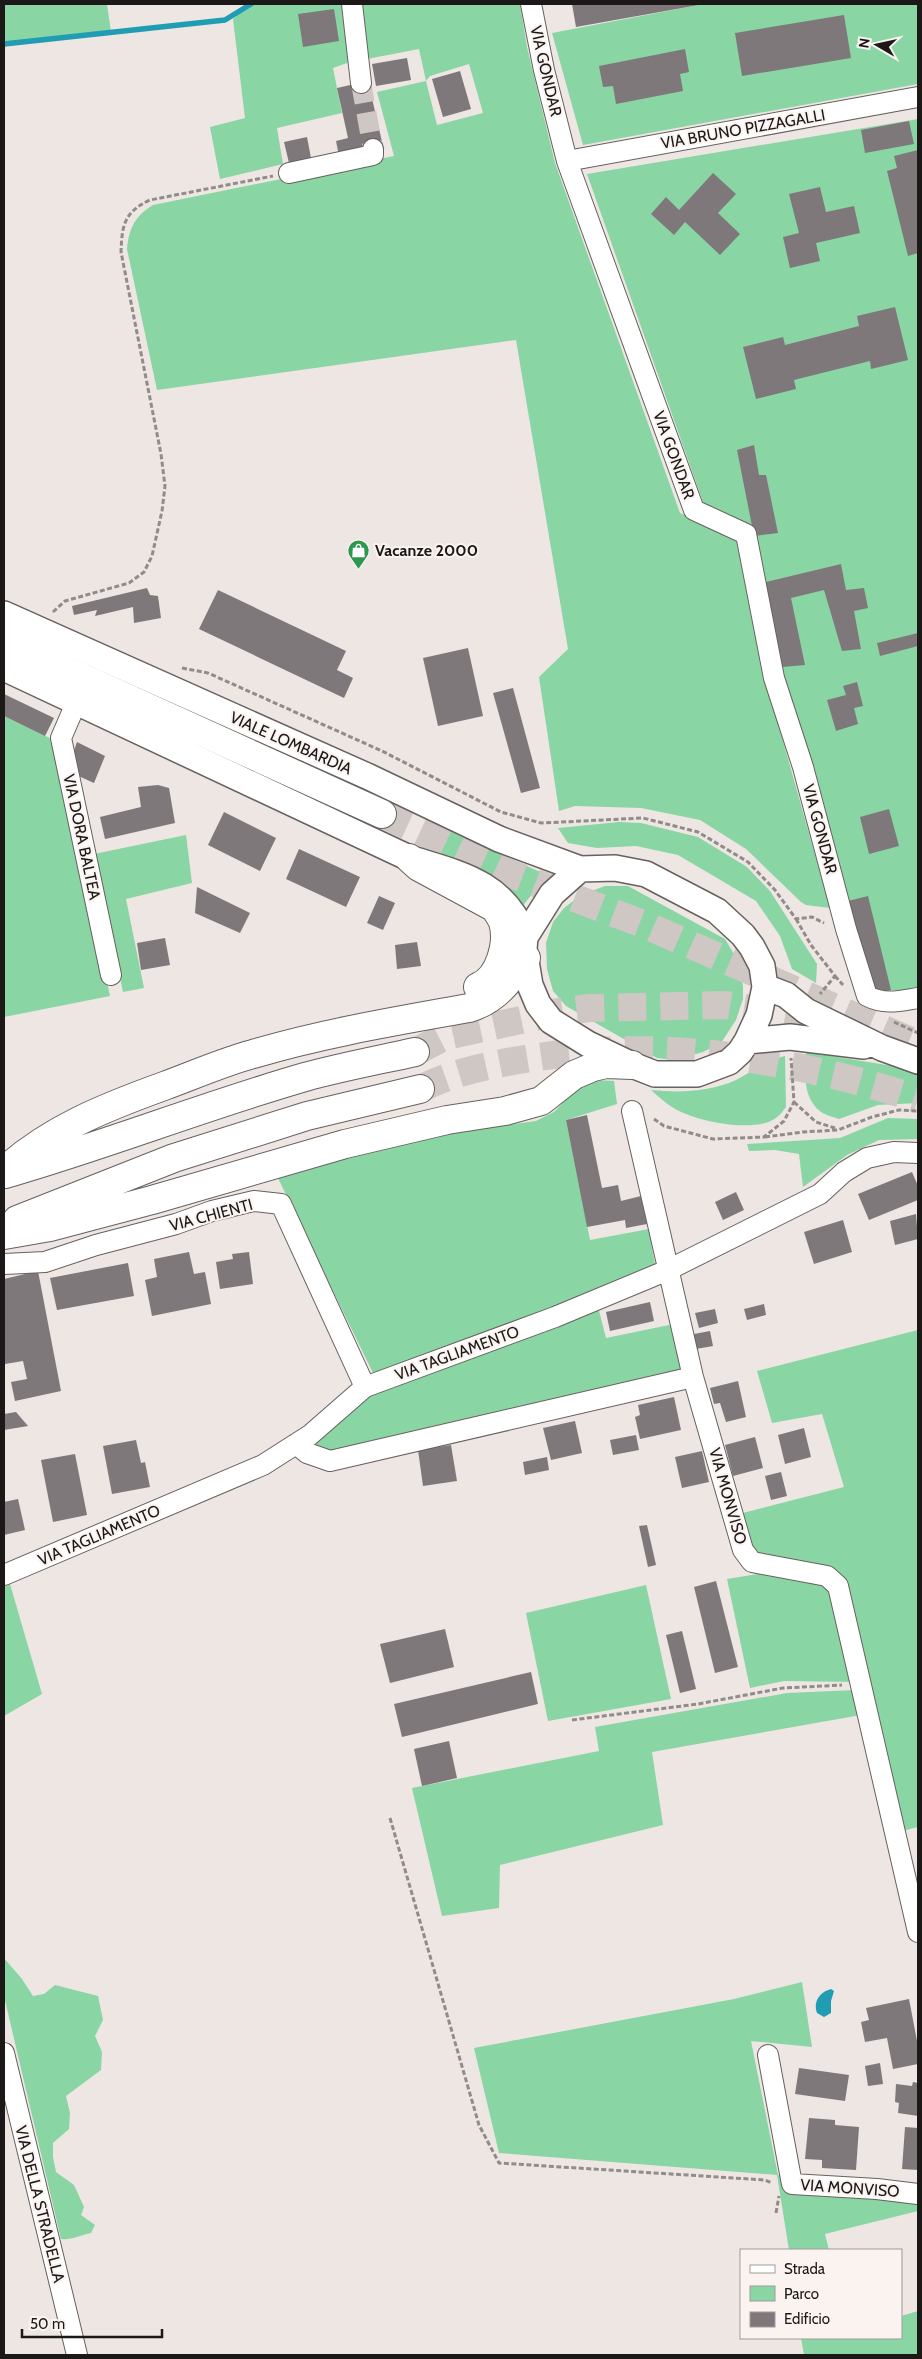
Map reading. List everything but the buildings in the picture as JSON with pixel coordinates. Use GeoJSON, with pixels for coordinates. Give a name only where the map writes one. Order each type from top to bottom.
{"type":"FeatureCollection","features":[{"type":"Feature","properties":{"kind":"highway"},"geometry":{"type":"LineString","coordinates":[[4,642],[382,814]]}},
{"type":"Feature","properties":{"kind":"highway"},"geometry":{"type":"LineString","coordinates":[[4,1171],[28,1149],[72,1124],[125,1100],[253,1054],[344,1015],[468,991],[482,985],[494,974],[500,960],[504,932],[502,920],[495,908],[419,867],[409,858]]}},
{"type":"Feature","properties":{"kind":"highway"},"geometry":{"type":"LineString","coordinates":[[253,1054],[367,1027],[470,1008],[484,1003],[500,990],[525,947]]}},
{"type":"Feature","properties":{"kind":"highway"},"geometry":{"type":"LineString","coordinates":[[4,1175],[62,1158],[206,1108],[306,1077],[416,1052]]}},
{"type":"Feature","properties":{"kind":"highway"},"geometry":{"type":"LineString","coordinates":[[4,1235],[50,1227],[345,1144],[447,1120],[505,1111],[541,1100],[574,1075],[593,1067],[606,1064],[632,1065]]}},
{"type":"Feature","properties":{"kind":"highway"},"geometry":{"type":"LineString","coordinates":[[4,1225],[174,1158],[307,1116],[420,1089]]}},
{"type":"Feature","properties":{"kind":"main road","name":"VIALE LOMBARDIA"},"geometry":{"type":"LineString","coordinates":[[4,614],[367,776],[499,839],[580,869]]}},
{"type":"Feature","properties":{"kind":"main road"},"geometry":{"type":"LineString","coordinates":[[4,668],[409,858],[470,877],[497,894],[517,918],[525,947],[530,985],[538,1004],[551,1021],[588,1044],[632,1065],[655,1074],[697,1074],[729,1062],[740,1052],[759,1015],[765,987],[762,966],[743,935],[717,911],[646,874],[615,868],[580,869],[552,894],[525,947]]}},
{"type":"Feature","properties":{"kind":"main road"},"geometry":{"type":"LineString","coordinates":[[765,987],[786,995],[806,1011],[882,1048],[918,1061]]}},
{"type":"Feature","properties":{"kind":"main road"},"geometry":{"type":"LineString","coordinates":[[747,1041],[790,1037],[882,1048]]}},
{"type":"Feature","properties":{"kind":"street"},"geometry":{"type":"LineString","coordinates":[[352,4],[361,82]]}},
{"type":"Feature","properties":{"kind":"street","name":"VIA GONDAR"},"geometry":{"type":"LineString","coordinates":[[531,4],[544,70],[567,161],[694,510],[746,534],[774,678],[803,767],[846,929],[867,996],[880,1002],[897,1002],[918,998]]}},
{"type":"Feature","properties":{"kind":"street","name":"VIA BRUNO PIZZAGALLI"},"geometry":{"type":"LineString","coordinates":[[567,161],[918,97]]}},
{"type":"Feature","properties":{"kind":"street"},"geometry":{"type":"LineString","coordinates":[[289,173],[374,155],[372,148]]}},
{"type":"Feature","properties":{"kind":"street","name":"VIA DORA BALTEA"},"geometry":{"type":"LineString","coordinates":[[77,701],[61,738],[111,975]]}},
{"type":"Feature","properties":{"kind":"street","name":"VIA MONVISO"},"geometry":{"type":"LineString","coordinates":[[632,1111],[693,1377],[743,1550],[752,1562],[827,1576],[838,1586],[918,1932]]}},
{"type":"Feature","properties":{"kind":"street","name":"VIA TAGLIAMENTO"},"geometry":{"type":"LineString","coordinates":[[4,1575],[263,1465],[296,1444],[365,1387],[555,1317],[668,1270],[820,1194],[844,1172],[867,1158],[894,1152],[918,1153]]}},
{"type":"Feature","properties":{"kind":"street","name":"VIA CHIENTI"},"geometry":{"type":"LineString","coordinates":[[4,1264],[45,1262],[96,1245],[176,1224],[212,1211],[254,1201],[281,1204],[365,1387]]}},
{"type":"Feature","properties":{"kind":"street"},"geometry":{"type":"LineString","coordinates":[[296,1444],[307,1453],[330,1461],[693,1377]]}},
{"type":"Feature","properties":{"kind":"street","name":"VIA DELLA STRADELLA"},"geometry":{"type":"LineString","coordinates":[[4,2053],[77,2355]]}},
{"type":"Feature","properties":{"kind":"street","name":"VIA MONVISO"},"geometry":{"type":"LineString","coordinates":[[768,2055],[792,2184],[877,2189],[918,2194]]}},
{"type":"Feature","properties":{"kind":"path"},"geometry":{"type":"LineString","coordinates":[[40,631],[48,616],[65,600],[129,583],[144,572],[152,556],[162,511],[166,486],[161,454],[121,252],[122,230],[128,215],[138,206],[150,200],[289,173]]}},
{"type":"Feature","properties":{"kind":"path"},"geometry":{"type":"LineString","coordinates":[[180,668],[208,673],[382,751],[501,812],[541,823],[643,818],[698,832],[748,862],[775,890],[796,919],[812,917],[835,928],[846,929]]}},
{"type":"Feature","properties":{"kind":"path"},"geometry":{"type":"LineString","coordinates":[[764,1138],[784,1121],[794,1102],[816,1122],[838,1130]]}},
{"type":"Feature","properties":{"kind":"path"},"geometry":{"type":"LineString","coordinates":[[632,1111],[650,1116],[664,1126],[713,1139],[764,1138],[838,1130],[872,1117],[899,1110],[918,1111]]}},
{"type":"Feature","properties":{"kind":"path"},"geometry":{"type":"LineString","coordinates":[[572,1720],[698,1704],[783,1688],[861,1686]]}},
{"type":"Feature","properties":{"kind":"path"},"geometry":{"type":"LineString","coordinates":[[390,1818],[478,2125],[498,2163],[765,2180],[774,2184]]}},
{"type":"Feature","properties":{"kind":"green space"},"geometry":{"type":"Polygon","coordinates":[[[4,4],[107,4],[111,32],[4,43],[4,4]]]}},
{"type":"Feature","properties":{"kind":"green space"},"geometry":{"type":"Polygon","coordinates":[[[251,4],[342,4],[350,62],[333,68],[342,113],[277,128],[283,164],[220,179],[210,127],[245,118],[233,19],[251,4]]]}},
{"type":"Feature","properties":{"kind":"green space"},"geometry":{"type":"Polygon","coordinates":[[[360,4],[520,4],[527,47],[555,163],[680,513],[736,539],[763,670],[830,908],[806,905],[801,902],[746,849],[700,820],[641,808],[575,806],[559,811],[539,677],[568,649],[516,340],[157,390],[127,249],[129,235],[137,218],[153,205],[394,156],[377,92],[426,81],[419,49],[367,59],[360,4]],[[469,64],[430,76],[426,81],[437,125],[483,113],[469,64]]]}},
{"type":"Feature","properties":{"kind":"green space"},"geometry":{"type":"Polygon","coordinates":[[[704,4],[918,4],[918,84],[583,145],[552,33],[704,4]]]}},
{"type":"Feature","properties":{"kind":"green space"},"geometry":{"type":"Polygon","coordinates":[[[918,119],[918,990],[891,990],[870,995],[782,675],[757,551],[704,505],[587,174],[918,119]]]}},
{"type":"Feature","properties":{"kind":"green space"},"geometry":{"type":"Polygon","coordinates":[[[4,716],[58,742],[110,996],[4,1017],[4,716]]]}},
{"type":"Feature","properties":{"kind":"green space"},"geometry":{"type":"Polygon","coordinates":[[[619,822],[641,823],[698,837],[747,867],[770,891],[817,964],[816,983],[792,969],[780,936],[756,901],[678,855],[636,846],[597,848],[568,843],[558,828],[619,822]]]}},
{"type":"Feature","properties":{"kind":"green space"},"geometry":{"type":"Polygon","coordinates":[[[447,830],[538,871],[549,873],[521,908],[508,891],[437,853],[447,830]]]}},
{"type":"Feature","properties":{"kind":"green space"},"geometry":{"type":"Polygon","coordinates":[[[186,835],[192,883],[126,899],[144,988],[123,992],[94,854],[186,835]]]}},
{"type":"Feature","properties":{"kind":"green space"},"geometry":{"type":"Polygon","coordinates":[[[605,886],[628,886],[725,939],[737,959],[743,986],[743,999],[736,1020],[721,1043],[703,1052],[675,1060],[657,1058],[566,1006],[553,991],[547,969],[546,943],[553,922],[564,908],[581,895],[605,886]]]}},
{"type":"Feature","properties":{"kind":"green space"},"geometry":{"type":"Polygon","coordinates":[[[806,1052],[899,1067],[918,1075],[918,1103],[878,1105],[839,1119],[825,1114],[815,1106],[808,1092],[805,1076],[806,1052]]]}},
{"type":"Feature","properties":{"kind":"green space"},"geometry":{"type":"Polygon","coordinates":[[[785,1056],[786,1107],[776,1118],[766,1123],[753,1125],[724,1124],[694,1117],[669,1105],[651,1090],[683,1091],[716,1087],[736,1080],[766,1063],[785,1056]]]}},
{"type":"Feature","properties":{"kind":"green space"},"geometry":{"type":"Polygon","coordinates":[[[594,1080],[614,1081],[617,1104],[566,1120],[590,1240],[649,1229],[655,1265],[555,1307],[373,1373],[276,1174],[443,1134],[536,1121],[554,1112],[578,1087],[594,1080]]]}},
{"type":"Feature","properties":{"kind":"green space"},"geometry":{"type":"Polygon","coordinates":[[[888,1118],[918,1119],[918,1139],[879,1140],[847,1155],[803,1187],[799,1154],[775,1150],[749,1151],[747,1144],[840,1138],[888,1118]]]}},
{"type":"Feature","properties":{"kind":"green space"},"geometry":{"type":"Polygon","coordinates":[[[598,1307],[606,1338],[674,1324],[684,1372],[333,1455],[308,1444],[364,1397],[598,1307]]]}},
{"type":"Feature","properties":{"kind":"green space"},"geometry":{"type":"Polygon","coordinates":[[[918,1330],[918,1827],[902,1831],[844,1584],[755,1556],[739,1514],[844,1487],[822,1414],[772,1423],[757,1371],[918,1330]]]}},
{"type":"Feature","properties":{"kind":"green space"},"geometry":{"type":"Polygon","coordinates":[[[764,1573],[822,1583],[830,1592],[854,1682],[784,1681],[750,1688],[727,1579],[764,1573]]]}},
{"type":"Feature","properties":{"kind":"green space"},"geometry":{"type":"Polygon","coordinates":[[[10,1584],[42,1694],[4,1716],[4,1587],[10,1584]]]}},
{"type":"Feature","properties":{"kind":"green space"},"geometry":{"type":"Polygon","coordinates":[[[646,1585],[671,1699],[548,1721],[526,1613],[646,1585]]]}},
{"type":"Feature","properties":{"kind":"green space"},"geometry":{"type":"Polygon","coordinates":[[[856,1690],[861,1715],[652,1752],[663,1825],[500,1865],[499,1908],[442,1916],[412,1788],[599,1751],[595,1727],[787,1693],[856,1690]]]}},
{"type":"Feature","properties":{"kind":"green space"},"geometry":{"type":"Polygon","coordinates":[[[4,1958],[22,1979],[33,1996],[44,1994],[55,1985],[98,1996],[103,2020],[95,2036],[102,2052],[101,2070],[66,2096],[70,2113],[69,2129],[53,2143],[56,2172],[74,2185],[84,2207],[81,2215],[95,2225],[91,2233],[61,2239],[4,1996],[4,1958]]]}},
{"type":"Feature","properties":{"kind":"green space"},"geometry":{"type":"Polygon","coordinates":[[[802,1982],[812,2047],[751,2041],[778,2175],[918,2201],[918,2211],[825,2234],[829,2249],[789,2249],[777,2175],[499,2153],[474,2048],[734,1999],[802,1982]]]}},
{"type":"Feature","properties":{"kind":"green space"},"geometry":{"type":"Polygon","coordinates":[[[918,2311],[918,2355],[804,2355],[801,2339],[902,2339],[902,2316],[918,2311]]]}},
{"type":"Feature","properties":{"kind":"water"},"geometry":{"type":"Polygon","coordinates":[[[831,1989],[834,1991],[831,2001],[831,2013],[824,2017],[817,2013],[817,2001],[824,1992],[831,1989]]]}},
{"type":"Feature","properties":{"kind":"waterway"},"geometry":{"type":"LineString","coordinates":[[4,44],[225,20],[251,4]]}},
{"type":"Feature","properties":{"kind":"tunnel"},"geometry":{"type":"LineString","coordinates":[[361,83],[373,149]]}},
{"type":"Feature","properties":{"kind":"tunnel"},"geometry":{"type":"LineString","coordinates":[[382,814],[512,874],[643,924],[918,1044]]}},
{"type":"Feature","properties":{"kind":"tunnel"},"geometry":{"type":"LineString","coordinates":[[415,1052],[446,1036],[558,1012],[590,1008],[726,1005],[827,1023]]}},
{"type":"Feature","properties":{"kind":"tunnel"},"geometry":{"type":"LineString","coordinates":[[420,1089],[458,1074],[525,1059],[625,1050],[724,1055],[773,1063],[822,1072],[918,1099]]}},
{"type":"Feature","properties":{"kind":"place","name":"Vacanze 2000"},"geometry":{"type":"Point","coordinates":[359,569]}}]}
